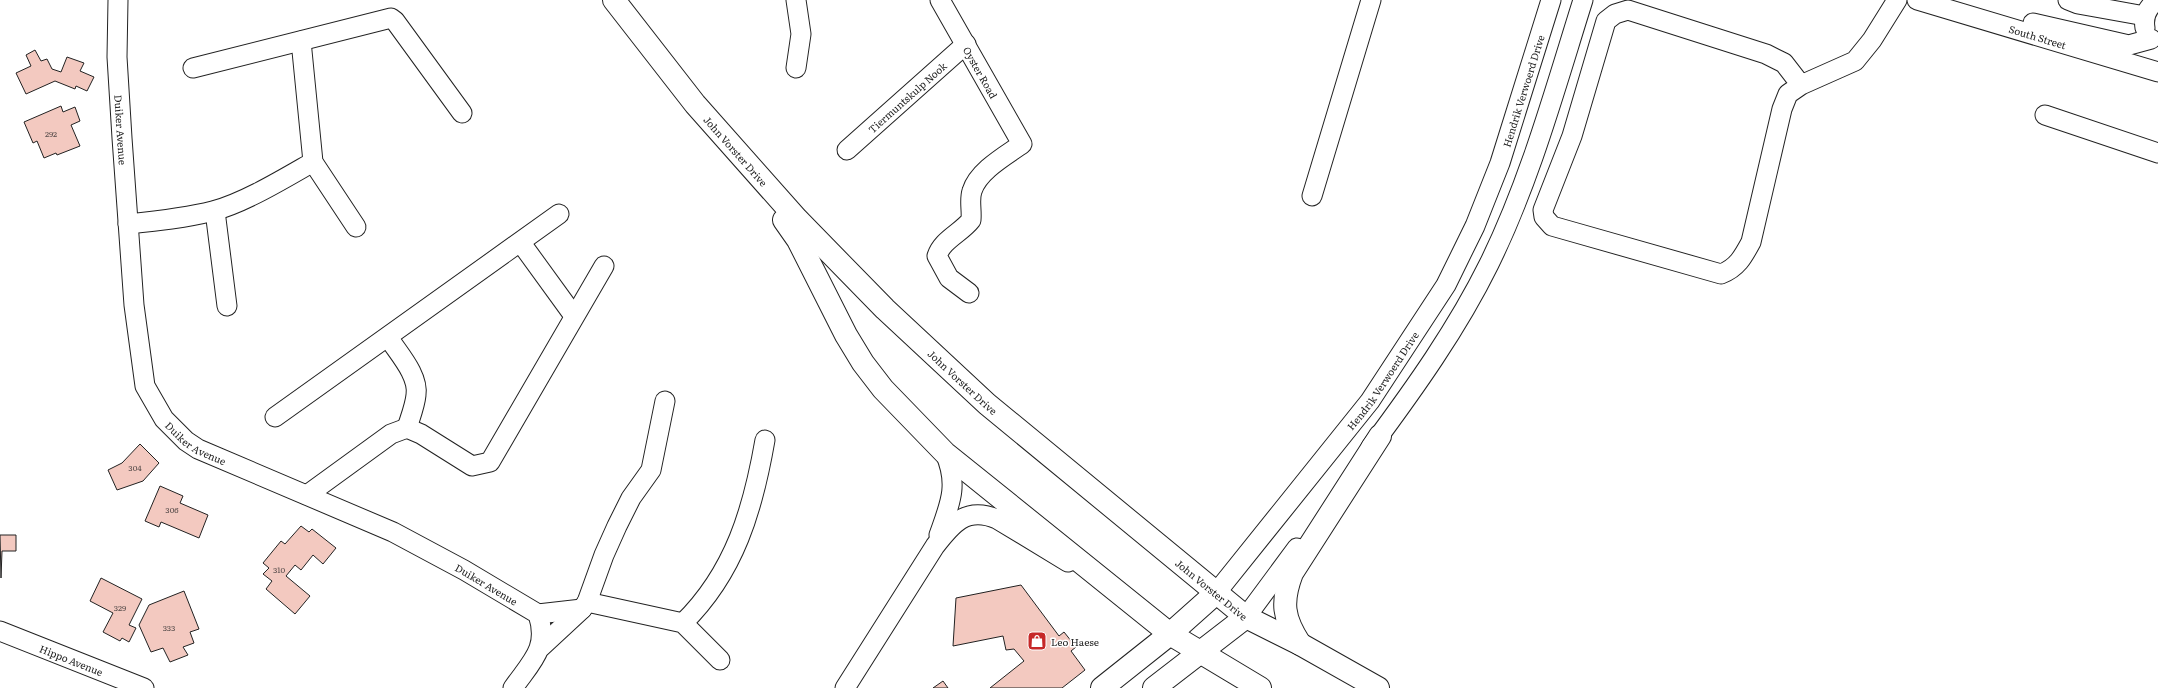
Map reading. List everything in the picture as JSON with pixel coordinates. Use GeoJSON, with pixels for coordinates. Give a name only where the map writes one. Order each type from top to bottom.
{"type":"FeatureCollection","features":[{"type":"Feature","properties":{"kind":"main road","name":"John Vorster Drive"},"geometry":{"type":"LineString","coordinates":[[604,0],[689,109],[787,223],[798,240],[846,335],[863,363],[883,389],[944,453],[1170,634],[1260,688]]}},
{"type":"Feature","properties":{"kind":"main road","name":"John Vorster Drive"},"geometry":{"type":"LineString","coordinates":[[614,0],[695,104],[796,219],[885,309],[987,404],[1246,617],[1300,644],[1378,688]]}},
{"type":"Feature","properties":{"kind":"main road"},"geometry":{"type":"LineString","coordinates":[[1300,644],[1288,622],[1285,598],[1292,573],[1380,436]]}},
{"type":"Feature","properties":{"kind":"main road","name":"Hendrik Verwoerd Drive"},"geometry":{"type":"LineString","coordinates":[[1102,688],[1170,634],[1216,593]]}},
{"type":"Feature","properties":{"kind":"main road"},"geometry":{"type":"LineString","coordinates":[[1154,688],[1246,617]]}},
{"type":"Feature","properties":{"kind":"street","name":"Duiker Avenue"},"geometry":{"type":"LineString","coordinates":[[118,0],[117,57],[128,224],[138,344],[145,386],[154,404],[174,431],[198,449],[393,532],[464,570],[538,614]]}},
{"type":"Feature","properties":{"kind":"street"},"geometry":{"type":"LineString","coordinates":[[796,0],[801,34],[796,68]]}},
{"type":"Feature","properties":{"kind":"street","name":"Oyster Road"},"geometry":{"type":"LineString","coordinates":[[940,0],[1022,144],[1000,160],[977,181],[972,191],[971,220],[958,234],[939,248],[937,256],[949,278],[969,293]]}},
{"type":"Feature","properties":{"kind":"street"},"geometry":{"type":"LineString","coordinates":[[1312,196],[1370,0]]}},
{"type":"Feature","properties":{"kind":"street","name":"Hendrik Verwoerd Drive"},"geometry":{"type":"LineString","coordinates":[[1216,593],[1370,401],[1446,285],[1474,226],[1500,163],[1551,0]]}},
{"type":"Feature","properties":{"kind":"street"},"geometry":{"type":"LineString","coordinates":[[1246,617],[1380,436],[1443,344],[1488,265],[1518,200],[1584,0]]}},
{"type":"Feature","properties":{"kind":"street"},"geometry":{"type":"LineString","coordinates":[[1801,85],[1784,63],[1766,54],[1628,10],[1615,14],[1606,21],[1599,40],[1572,136],[1543,210],[1544,217],[1552,226],[1587,237],[1721,274],[1732,270],[1742,259],[1751,242],[1782,109],[1788,94],[1801,85],[1855,61],[1872,40],[1897,0]]}},
{"type":"Feature","properties":{"kind":"street","name":"South Street"},"geometry":{"type":"LineString","coordinates":[[1917,0],[2158,72]]}},
{"type":"Feature","properties":{"kind":"street"},"geometry":{"type":"LineString","coordinates":[[2068,0],[2078,4],[2145,16]]}},
{"type":"Feature","properties":{"kind":"street"},"geometry":{"type":"LineString","coordinates":[[2004,26],[2031,22],[2129,45],[2154,41],[2146,31],[2145,16],[2151,5],[2158,0]]}},
{"type":"Feature","properties":{"kind":"street"},"geometry":{"type":"LineString","coordinates":[[193,68],[392,18],[462,113]]}},
{"type":"Feature","properties":{"kind":"street"},"geometry":{"type":"LineString","coordinates":[[301,41],[313,162],[356,226]]}},
{"type":"Feature","properties":{"kind":"street","name":"Tiermuntskulp Nook"},"geometry":{"type":"LineString","coordinates":[[847,150],[966,44]]}},
{"type":"Feature","properties":{"kind":"street"},"geometry":{"type":"LineString","coordinates":[[2045,115],[2158,153]]}},
{"type":"Feature","properties":{"kind":"street"},"geometry":{"type":"LineString","coordinates":[[128,224],[170,220],[215,211],[266,188],[313,162]]}},
{"type":"Feature","properties":{"kind":"street"},"geometry":{"type":"LineString","coordinates":[[215,211],[226,306]]}},
{"type":"Feature","properties":{"kind":"street"},"geometry":{"type":"LineString","coordinates":[[275,417],[521,243],[559,214]]}},
{"type":"Feature","properties":{"kind":"street"},"geometry":{"type":"LineString","coordinates":[[521,243],[574,316]]}},
{"type":"Feature","properties":{"kind":"street"},"geometry":{"type":"LineString","coordinates":[[307,495],[391,434],[407,428],[421,434],[472,466],[490,462],[604,266]]}},
{"type":"Feature","properties":{"kind":"street"},"geometry":{"type":"LineString","coordinates":[[388,337],[412,373],[415,384],[417,394],[407,428]]}},
{"type":"Feature","properties":{"kind":"street"},"geometry":{"type":"LineString","coordinates":[[517,686],[541,647],[584,606],[617,526],[631,498],[651,470],[665,401]]}},
{"type":"Feature","properties":{"kind":"street"},"geometry":{"type":"LineString","coordinates":[[683,623],[698,609],[710,591],[740,537],[756,489],[765,440]]}},
{"type":"Feature","properties":{"kind":"street"},"geometry":{"type":"LineString","coordinates":[[935,546],[952,497],[953,487],[951,467],[944,453]]}},
{"type":"Feature","properties":{"kind":"street"},"geometry":{"type":"LineString","coordinates":[[845,688],[935,546],[948,529],[964,517],[987,515],[997,519],[1116,591]]}},
{"type":"Feature","properties":{"kind":"street"},"geometry":{"type":"LineString","coordinates":[[541,647],[543,631],[538,614],[584,606],[683,623],[720,660]]}},
{"type":"Feature","properties":{"kind":"street","name":"Hippo Avenue"},"geometry":{"type":"LineString","coordinates":[[0,631],[144,688]]}},
{"type":"Feature","properties":{"kind":"building"},"geometry":{"type":"Polygon","coordinates":[[[35,50],[41,61],[47,59],[52,69],[61,72],[67,57],[84,63],[80,71],[94,77],[87,91],[76,86],[75,89],[55,81],[26,94],[16,73],[31,66],[26,55],[35,50]]]}},
{"type":"Feature","properties":{"kind":"building"},"geometry":{"type":"Polygon","coordinates":[[[61,106],[63,112],[75,107],[80,121],[71,125],[80,146],[57,155],[56,153],[44,158],[37,141],[33,143],[24,122],[61,106]]]}},
{"type":"Feature","properties":{"kind":"building"},"geometry":{"type":"Polygon","coordinates":[[[140,444],[159,463],[143,481],[117,490],[108,470],[122,463],[140,444]]]}},
{"type":"Feature","properties":{"kind":"building"},"geometry":{"type":"Polygon","coordinates":[[[160,486],[183,496],[180,503],[208,515],[199,538],[161,522],[159,527],[145,521],[160,486]]]}},
{"type":"Feature","properties":{"kind":"building"},"geometry":{"type":"Polygon","coordinates":[[[301,526],[309,532],[312,529],[336,548],[323,564],[313,555],[301,570],[295,565],[286,576],[310,596],[295,614],[266,589],[272,581],[263,574],[269,568],[263,563],[281,541],[285,544],[301,526]]]}},
{"type":"Feature","properties":{"kind":"building"},"geometry":{"type":"Polygon","coordinates":[[[0,535],[16,535],[16,551],[2,551],[1,578],[0,535]]]}},
{"type":"Feature","properties":{"kind":"building"},"geometry":{"type":"Polygon","coordinates":[[[101,578],[142,599],[129,625],[136,628],[129,642],[122,638],[120,641],[103,632],[113,613],[90,601],[101,578]]]}},
{"type":"Feature","properties":{"kind":"building","name":"Leo Haese"},"geometry":{"type":"Polygon","coordinates":[[[1021,585],[1059,636],[1064,632],[1076,647],[1071,651],[1085,670],[1062,688],[990,688],[1024,661],[1014,649],[1006,650],[1003,636],[953,646],[956,598],[1021,585]]]}},
{"type":"Feature","properties":{"kind":"building"},"geometry":{"type":"Polygon","coordinates":[[[184,591],[199,629],[190,632],[194,643],[183,647],[188,655],[170,662],[163,648],[151,652],[139,625],[149,605],[184,591]]]}},
{"type":"Feature","properties":{"kind":"building"},"geometry":{"type":"Polygon","coordinates":[[[943,681],[948,688],[933,688],[943,681]]]}},
{"type":"Feature","properties":{"kind":"place","name":"Leo Haese"},"geometry":{"type":"Point","coordinates":[1037,641]}}]}
